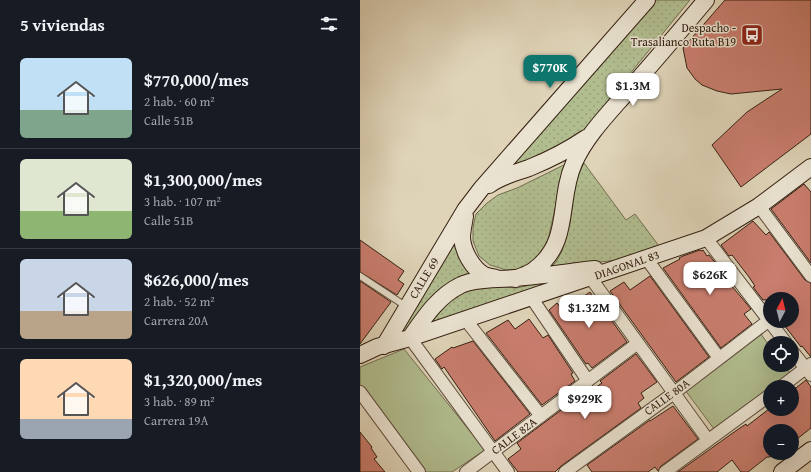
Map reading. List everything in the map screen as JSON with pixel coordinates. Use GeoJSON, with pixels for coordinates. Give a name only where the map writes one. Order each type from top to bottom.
{"type":"FeatureCollection","features":[{"type":"Feature","properties":{"kind":"street"},"geometry":{"type":"LineString","coordinates":[[477,196],[500,166],[647,0]]}},
{"type":"Feature","properties":{"kind":"street"},"geometry":{"type":"LineString","coordinates":[[465,210],[462,238],[464,249],[476,269],[484,275],[507,279],[533,271],[548,257],[558,240],[563,221],[564,200],[567,184],[575,162],[591,134],[706,0]]}},
{"type":"Feature","properties":{"kind":"street"},"geometry":{"type":"LineString","coordinates":[[477,196],[492,183],[504,176],[554,157],[566,151],[591,134]]}},
{"type":"Feature","properties":{"kind":"street","name":"DIAGONAL 83"},"geometry":{"type":"LineString","coordinates":[[360,355],[377,347],[465,320],[706,238],[759,206],[809,173]]}},
{"type":"Feature","properties":{"kind":"street","name":"CALLE 69"},"geometry":{"type":"LineString","coordinates":[[384,346],[465,210],[477,196]]}},
{"type":"Feature","properties":{"kind":"street"},"geometry":{"type":"LineString","coordinates":[[759,206],[811,276]]}},
{"type":"Feature","properties":{"kind":"street"},"geometry":{"type":"LineString","coordinates":[[706,238],[763,313]]}},
{"type":"Feature","properties":{"kind":"street"},"geometry":{"type":"LineString","coordinates":[[646,258],[720,358]]}},
{"type":"Feature","properties":{"kind":"street"},"geometry":{"type":"LineString","coordinates":[[508,472],[410,338],[439,300],[461,285],[474,281],[507,279],[628,264]]}},
{"type":"Feature","properties":{"kind":"street"},"geometry":{"type":"LineString","coordinates":[[590,277],[708,440]]}},
{"type":"Feature","properties":{"kind":"street"},"geometry":{"type":"LineString","coordinates":[[531,297],[588,381]]}},
{"type":"Feature","properties":{"kind":"street"},"geometry":{"type":"LineString","coordinates":[[465,320],[541,416]]}},
{"type":"Feature","properties":{"kind":"street","name":"CALLE 80A"},"geometry":{"type":"LineString","coordinates":[[565,472],[674,393],[763,324]]}},
{"type":"Feature","properties":{"kind":"street"},"geometry":{"type":"LineString","coordinates":[[774,328],[781,336]]}},
{"type":"Feature","properties":{"kind":"street","name":"CALLE 82A"},"geometry":{"type":"LineString","coordinates":[[466,472],[638,343]]}},
{"type":"Feature","properties":{"kind":"street"},"geometry":{"type":"LineString","coordinates":[[792,380],[809,369],[799,358]]}},
{"type":"Feature","properties":{"kind":"street"},"geometry":{"type":"LineString","coordinates":[[360,392],[419,472]]}},
{"type":"Feature","properties":{"kind":"street"},"geometry":{"type":"LineString","coordinates":[[665,472],[763,400]]}},
{"type":"Feature","properties":{"kind":"street"},"geometry":{"type":"LineString","coordinates":[[782,472],[811,450]]}},
{"type":"Feature","properties":{"kind":"lane"},"geometry":{"type":"LineString","coordinates":[[360,276],[407,307]]}},
{"type":"Feature","properties":{"kind":"green space"},"geometry":{"type":"Polygon","coordinates":[[[656,0],[690,0],[585,129],[574,139],[507,171],[656,0]]]}},
{"type":"Feature","properties":{"kind":"green space"},"geometry":{"type":"Polygon","coordinates":[[[570,162],[561,182],[548,240],[543,253],[521,269],[506,270],[490,265],[479,256],[473,241],[473,227],[476,214],[498,195],[517,188],[570,162]]]}},
{"type":"Feature","properties":{"kind":"green space"},"geometry":{"type":"Polygon","coordinates":[[[584,163],[626,220],[635,214],[659,246],[617,260],[550,268],[556,262],[562,251],[570,223],[576,180],[584,163]]]}},
{"type":"Feature","properties":{"kind":"green space"},"geometry":{"type":"Polygon","coordinates":[[[455,239],[476,276],[415,326],[398,335],[455,239]]]}},
{"type":"Feature","properties":{"kind":"green space"},"geometry":{"type":"Polygon","coordinates":[[[587,273],[427,328],[447,298],[479,284],[516,288],[526,286],[531,283],[587,273]]]}},
{"type":"Feature","properties":{"kind":"green space"},"geometry":{"type":"Polygon","coordinates":[[[761,334],[763,337],[763,372],[790,373],[780,380],[763,380],[763,393],[714,429],[685,390],[761,334]]]}},
{"type":"Feature","properties":{"kind":"green space"},"geometry":{"type":"Polygon","coordinates":[[[404,349],[485,450],[452,472],[423,472],[360,385],[360,367],[404,349]]]}},
{"type":"Feature","properties":{"kind":"building","name":"Despacho - Trasalianco Ruta B19"},"geometry":{"type":"Polygon","coordinates":[[[725,0],[811,0],[811,134],[741,187],[712,145],[747,112],[782,89],[731,94],[717,91],[702,85],[695,79],[687,68],[683,48],[725,0]]]}},
{"type":"Feature","properties":{"kind":"building"},"geometry":{"type":"Polygon","coordinates":[[[804,184],[811,192],[811,263],[771,209],[804,184]]]}},
{"type":"Feature","properties":{"kind":"building"},"geometry":{"type":"Polygon","coordinates":[[[753,221],[766,235],[769,232],[805,280],[811,283],[811,357],[799,344],[799,336],[793,336],[786,328],[799,328],[799,292],[763,292],[763,300],[753,287],[755,286],[749,277],[732,255],[729,256],[721,245],[753,221]]]}},
{"type":"Feature","properties":{"kind":"building"},"geometry":{"type":"Polygon","coordinates":[[[360,240],[404,271],[398,280],[404,284],[397,295],[360,272],[360,240]]]}},
{"type":"Feature","properties":{"kind":"building"},"geometry":{"type":"Polygon","coordinates":[[[703,250],[707,256],[709,255],[717,265],[715,266],[751,309],[744,314],[752,324],[721,348],[663,268],[683,256],[703,250]]]}},
{"type":"Feature","properties":{"kind":"building"},"geometry":{"type":"Polygon","coordinates":[[[650,276],[709,357],[676,382],[610,291],[624,282],[630,290],[650,276]]]}},
{"type":"Feature","properties":{"kind":"building"},"geometry":{"type":"Polygon","coordinates":[[[360,281],[391,302],[360,344],[360,281]]]}},
{"type":"Feature","properties":{"kind":"building"},"geometry":{"type":"Polygon","coordinates":[[[590,292],[627,342],[592,368],[588,363],[586,364],[549,310],[557,303],[561,308],[573,300],[574,303],[590,292]]]}},
{"type":"Feature","properties":{"kind":"building"},"geometry":{"type":"Polygon","coordinates":[[[529,319],[543,338],[548,335],[573,373],[571,374],[575,381],[542,405],[486,333],[508,320],[515,329],[529,319]]]}},
{"type":"Feature","properties":{"kind":"building"},"geometry":{"type":"Polygon","coordinates":[[[473,341],[530,414],[495,441],[444,367],[442,369],[435,359],[452,347],[453,348],[473,341]]]}},
{"type":"Feature","properties":{"kind":"building"},"geometry":{"type":"Polygon","coordinates":[[[636,354],[657,382],[641,393],[644,398],[638,403],[641,408],[561,466],[555,472],[518,472],[508,459],[521,449],[517,443],[584,393],[585,395],[602,383],[600,381],[636,354]]]}},
{"type":"Feature","properties":{"kind":"building"},"geometry":{"type":"Polygon","coordinates":[[[806,380],[811,387],[811,428],[799,437],[799,424],[763,424],[763,460],[748,472],[741,472],[732,460],[717,472],[678,472],[763,414],[763,416],[799,416],[799,386],[806,380]]]}},
{"type":"Feature","properties":{"kind":"building"},"geometry":{"type":"Polygon","coordinates":[[[673,406],[698,439],[661,466],[658,471],[655,467],[648,472],[592,472],[587,465],[650,420],[673,406]]]}},
{"type":"Feature","properties":{"kind":"building"},"geometry":{"type":"Polygon","coordinates":[[[360,432],[372,447],[371,448],[377,457],[374,459],[385,472],[360,472],[360,432]]]}},
{"type":"Feature","properties":{"kind":"place","name":"Despacho - Trasalianco Ruta B19"},"geometry":{"type":"Point","coordinates":[752,35]}}]}
